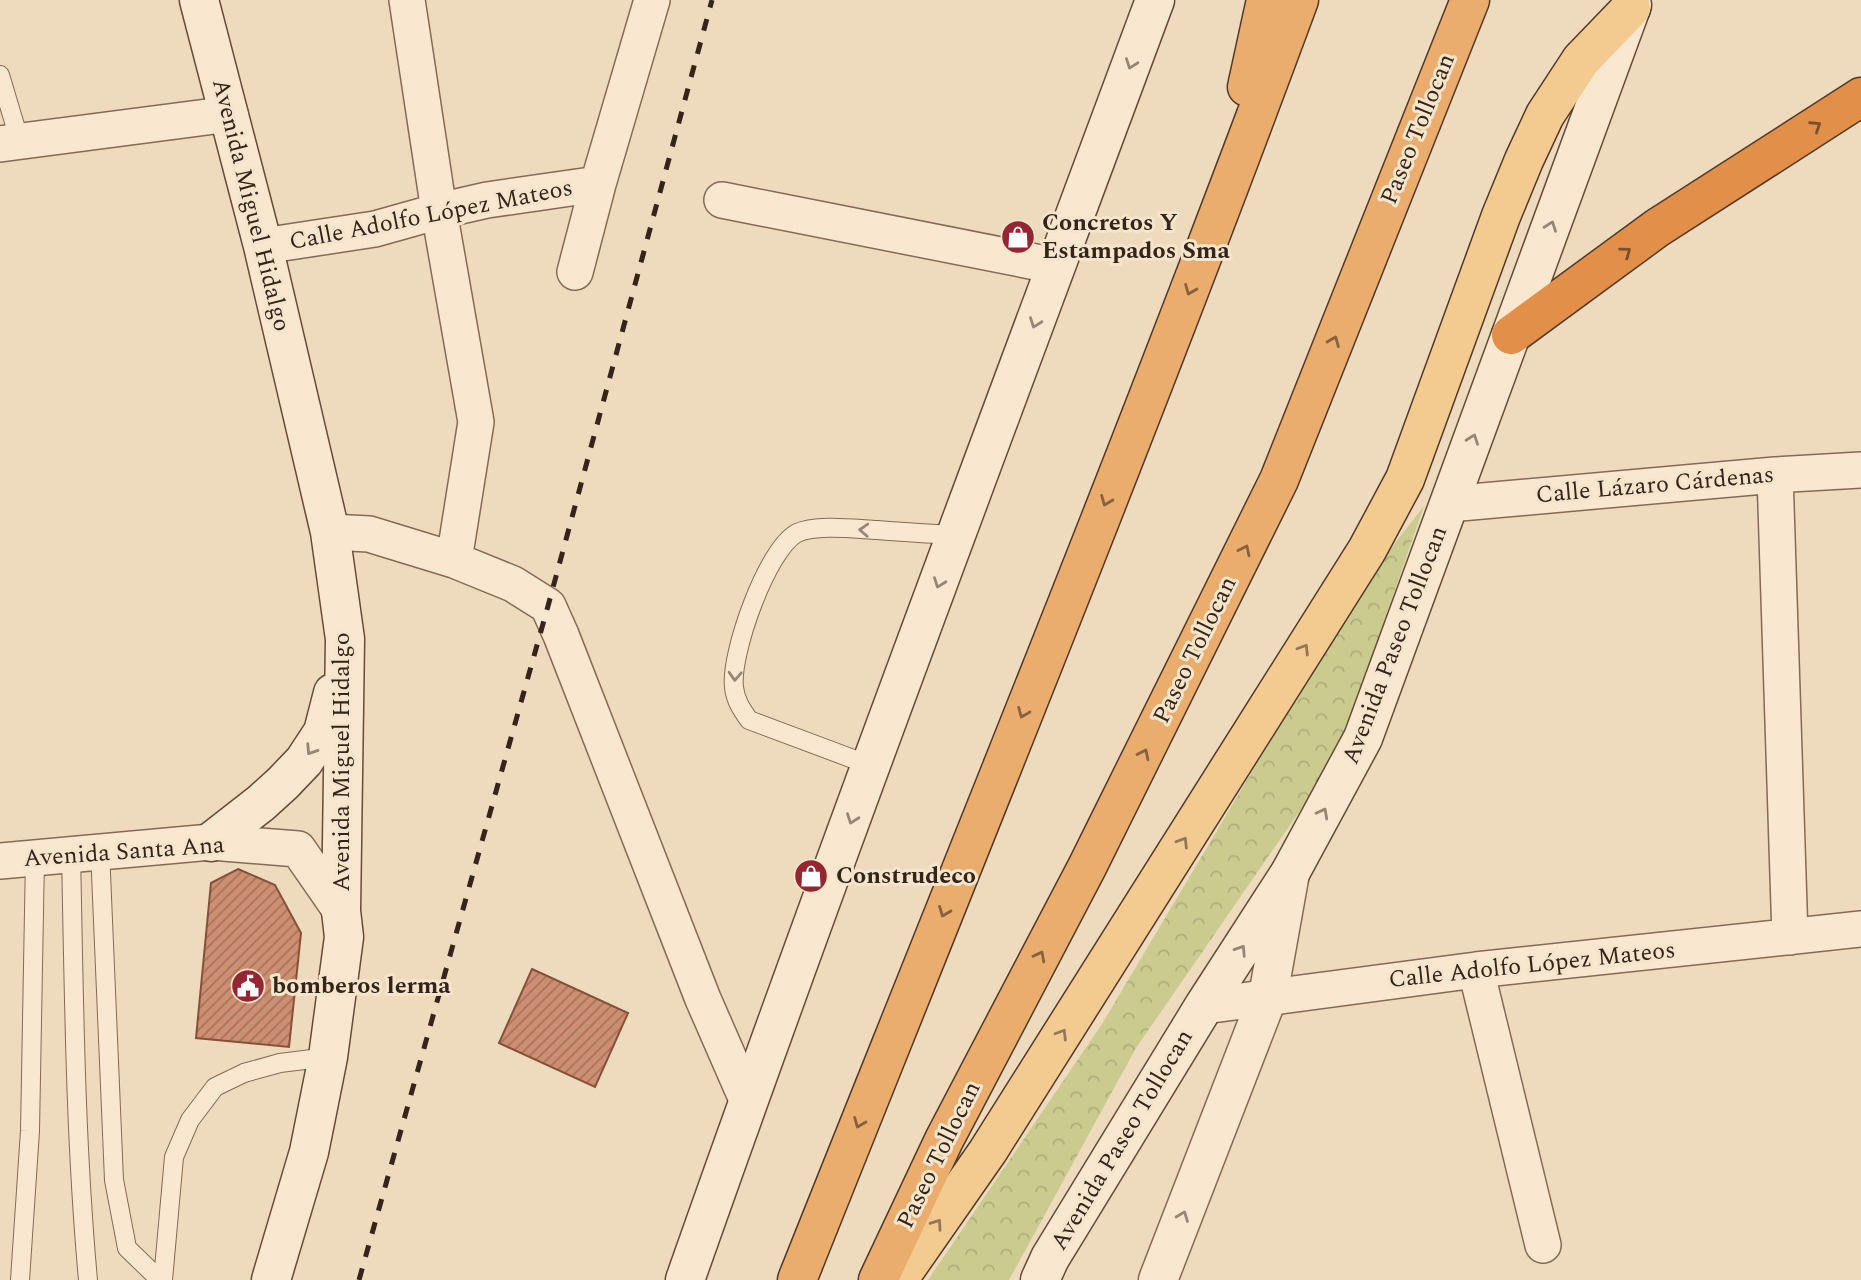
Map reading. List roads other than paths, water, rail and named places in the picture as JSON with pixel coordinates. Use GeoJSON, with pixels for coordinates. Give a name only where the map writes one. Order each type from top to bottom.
{"type":"FeatureCollection","features":[{"type":"Feature","properties":{"kind":"highway"},"geometry":{"type":"LineString","coordinates":[[1224,203],[1266,0]]}},
{"type":"Feature","properties":{"kind":"highway"},"geometry":{"type":"LineString","coordinates":[[797,1280],[1224,203],[1299,0]]}},
{"type":"Feature","properties":{"kind":"highway","name":"Paseo Tollocan"},"geometry":{"type":"LineString","coordinates":[[878,1280],[944,1140],[1087,867],[1279,480],[1470,0]]}},
{"type":"Feature","properties":{"kind":"highway"},"geometry":{"type":"LineString","coordinates":[[1511,335],[1657,228],[1861,97]]}},
{"type":"Feature","properties":{"kind":"main road","name":"Avenida Miguel Hidalgo"},"geometry":{"type":"LineString","coordinates":[[199,0],[263,246],[330,532],[345,639],[341,911],[344,937],[328,1057],[309,1152],[271,1280]]}},
{"type":"Feature","properties":{"kind":"main road"},"geometry":{"type":"LineString","coordinates":[[685,1280],[748,1102],[1155,0]]}},
{"type":"Feature","properties":{"kind":"main road"},"geometry":{"type":"LineString","coordinates":[[898,1280],[988,1151],[1367,550],[1405,479],[1501,216],[1545,114],[1581,60],[1632,4]]}},
{"type":"Feature","properties":{"kind":"main road","name":"Avenida Paseo Tollocan"},"geometry":{"type":"LineString","coordinates":[[1040,1280],[1050,1258],[1204,1006],[1290,873],[1363,738],[1632,4]]}},
{"type":"Feature","properties":{"kind":"main road"},"geometry":{"type":"LineString","coordinates":[[211,842],[283,783],[311,751],[323,732],[345,639]]}},
{"type":"Feature","properties":{"kind":"main road"},"geometry":{"type":"LineString","coordinates":[[1158,1280],[1268,996],[1290,873]]}},
{"type":"Feature","properties":{"kind":"street"},"geometry":{"type":"LineString","coordinates":[[407,0],[439,211],[476,422],[454,560]]}},
{"type":"Feature","properties":{"kind":"street"},"geometry":{"type":"LineString","coordinates":[[575,272],[652,0]]}},
{"type":"Feature","properties":{"kind":"street"},"geometry":{"type":"LineString","coordinates":[[10,143],[230,114]]}},
{"type":"Feature","properties":{"kind":"street","name":"Calle Adolfo López Mateos"},"geometry":{"type":"LineString","coordinates":[[263,246],[374,229],[487,200],[598,184]]}},
{"type":"Feature","properties":{"kind":"street"},"geometry":{"type":"LineString","coordinates":[[722,200],[1056,265]]}},
{"type":"Feature","properties":{"kind":"street","name":"Calle Lázaro Cárdenas"},"geometry":{"type":"LineString","coordinates":[[1449,504],[1861,470]]}},
{"type":"Feature","properties":{"kind":"street"},"geometry":{"type":"LineString","coordinates":[[1775,475],[1790,937]]}},
{"type":"Feature","properties":{"kind":"street"},"geometry":{"type":"LineString","coordinates":[[330,532],[369,534],[454,560],[513,584],[548,606],[702,999],[748,1102]]}},
{"type":"Feature","properties":{"kind":"street","name":"Avenida Santa Ana"},"geometry":{"type":"LineString","coordinates":[[0,861],[211,842],[298,849],[341,911]]}},
{"type":"Feature","properties":{"kind":"street","name":"Calle Adolfo López Mateos"},"geometry":{"type":"LineString","coordinates":[[1204,1006],[1476,970],[1861,929]]}},
{"type":"Feature","properties":{"kind":"street"},"geometry":{"type":"LineString","coordinates":[[1476,970],[1543,1245]]}},
{"type":"Feature","properties":{"kind":"lane"},"geometry":{"type":"LineString","coordinates":[[0,75],[10,143]]}},
{"type":"Feature","properties":{"kind":"lane"},"geometry":{"type":"LineString","coordinates":[[872,766],[749,720],[738,704],[734,688],[734,670],[754,597],[779,550],[797,533],[824,527],[957,535]]}},
{"type":"Feature","properties":{"kind":"lane"},"geometry":{"type":"LineString","coordinates":[[86,852],[75,1073],[88,1280]]}},
{"type":"Feature","properties":{"kind":"lane"},"geometry":{"type":"LineString","coordinates":[[86,852],[114,1180],[127,1248],[162,1280]]}},
{"type":"Feature","properties":{"kind":"lane"},"geometry":{"type":"LineString","coordinates":[[20,1280],[30,1131],[35,857]]}},
{"type":"Feature","properties":{"kind":"lane"},"geometry":{"type":"LineString","coordinates":[[162,1280],[174,1157],[190,1120],[206,1098],[215,1087],[244,1073],[280,1063],[328,1057]]}},
{"type":"Feature","properties":{"kind":"railway"},"geometry":{"type":"LineString","coordinates":[[359,1280],[548,606],[712,0]]}},
{"type":"Feature","properties":{"kind":"place","name":"Concretos Y Estampados Sma"},"geometry":{"type":"Point","coordinates":[1018,237]}},
{"type":"Feature","properties":{"kind":"place","name":"Construdeco"},"geometry":{"type":"Point","coordinates":[811,876]}},
{"type":"Feature","properties":{"kind":"place","name":"bomberos lerma"},"geometry":{"type":"Point","coordinates":[248,986]}}]}
